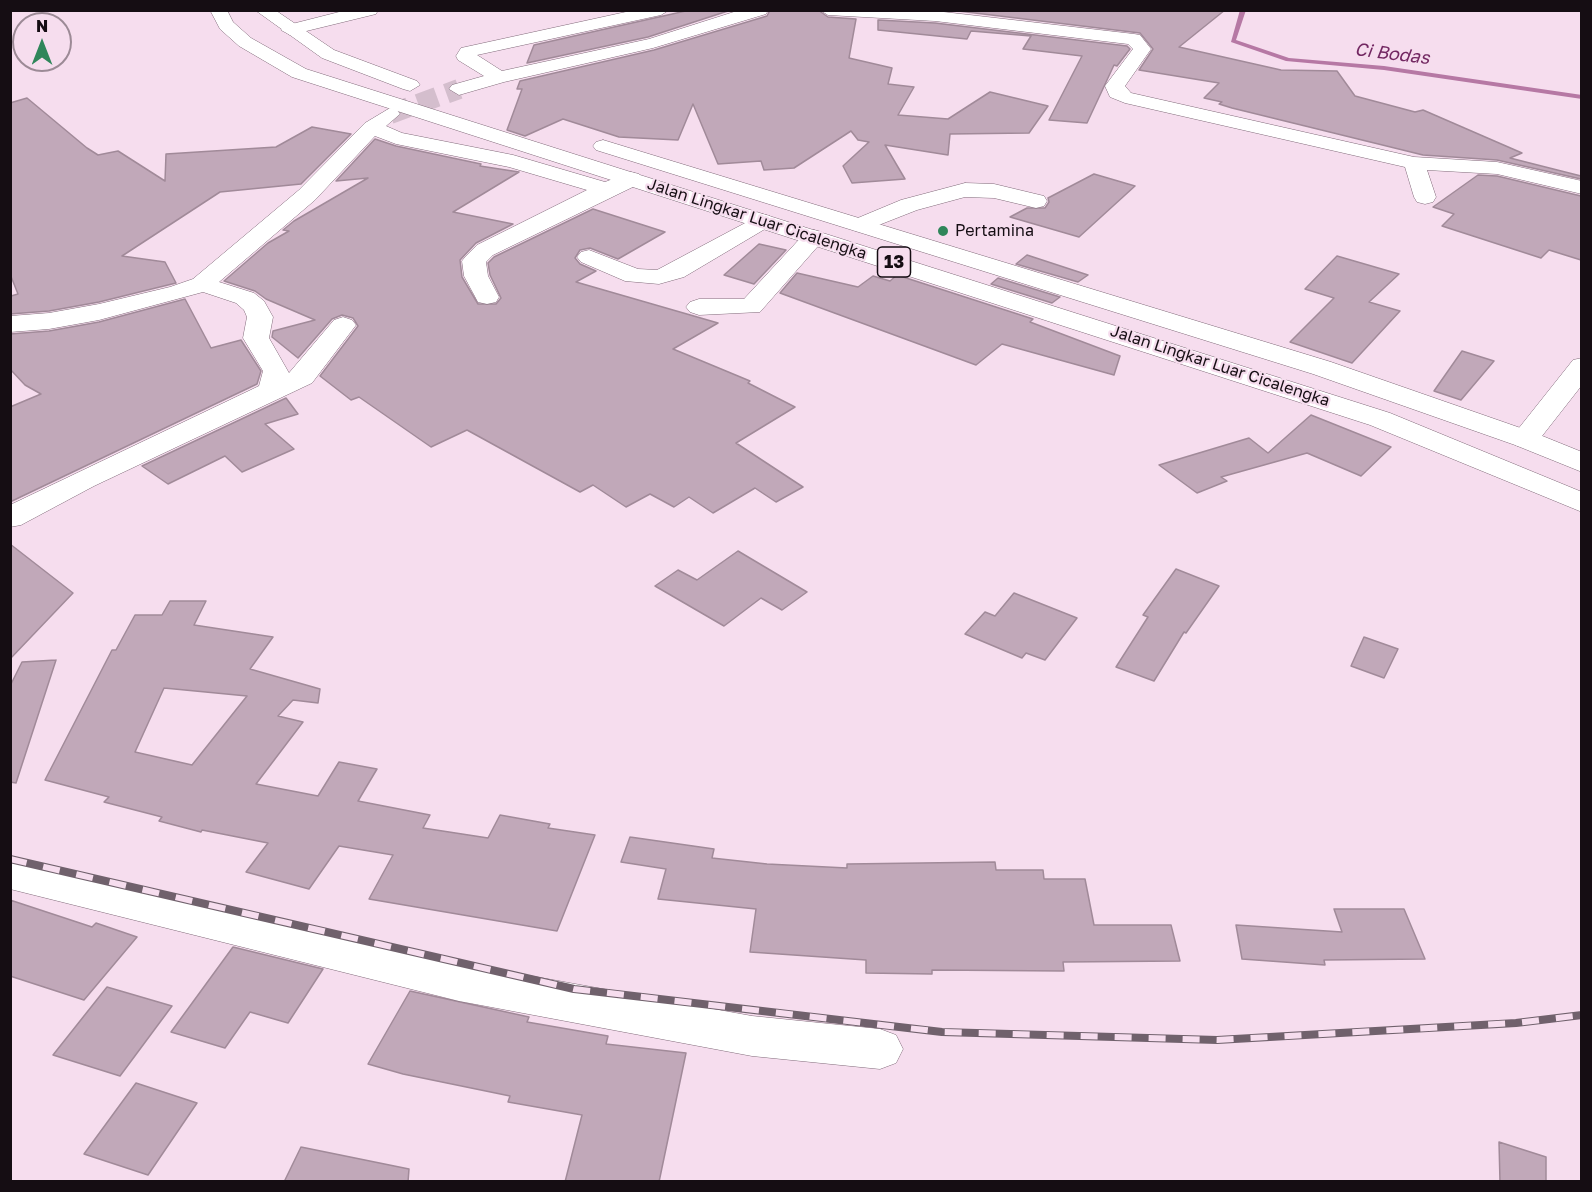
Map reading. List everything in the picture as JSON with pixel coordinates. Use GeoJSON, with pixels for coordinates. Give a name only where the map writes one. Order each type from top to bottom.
{"type":"FeatureCollection","features":[{"type":"Feature","properties":{"kind":"main road","name":"Jalan Lingkar Luar Cicalengka"},"geometry":{"type":"LineString","coordinates":[[218,10],[226,25],[245,42],[299,73],[1380,419],[1581,503]]}},
{"type":"Feature","properties":{"kind":"main road"},"geometry":{"type":"LineString","coordinates":[[263,10],[328,54],[365,70],[543,128]]}},
{"type":"Feature","properties":{"kind":"main road"},"geometry":{"type":"LineString","coordinates":[[290,30],[370,10]]}},
{"type":"Feature","properties":{"kind":"main road"},"geometry":{"type":"LineString","coordinates":[[499,77],[465,56],[467,52],[661,10]]}},
{"type":"Feature","properties":{"kind":"main road"},"geometry":{"type":"LineString","coordinates":[[459,89],[499,77],[653,43],[760,10]]}},
{"type":"Feature","properties":{"kind":"main road"},"geometry":{"type":"LineString","coordinates":[[828,10],[935,16],[1116,35],[1139,42],[1142,48],[1114,86],[1117,93],[1125,97],[1414,163],[1497,168],[1581,188]]}},
{"type":"Feature","properties":{"kind":"main road"},"geometry":{"type":"LineString","coordinates":[[1043,28],[1053,10]]}},
{"type":"Feature","properties":{"kind":"main road"},"geometry":{"type":"LineString","coordinates":[[10,324],[49,321],[99,312],[178,293],[202,284],[307,195],[381,121],[396,138],[513,161],[606,189]]}},
{"type":"Feature","properties":{"kind":"main road","name":"Jalan Lingkar Luar Cicalengka"},"geometry":{"type":"LineString","coordinates":[[586,141],[1322,368],[1525,439],[1581,464]]}},
{"type":"Feature","properties":{"kind":"main road"},"geometry":{"type":"LineString","coordinates":[[1414,163],[1425,197]]}},
{"type":"Feature","properties":{"kind":"main road"},"geometry":{"type":"LineString","coordinates":[[487,297],[476,276],[474,261],[485,250],[631,178]]}},
{"type":"Feature","properties":{"kind":"main road"},"geometry":{"type":"LineString","coordinates":[[861,225],[909,205],[965,190],[994,191],[1036,201]]}},
{"type":"Feature","properties":{"kind":"main road"},"geometry":{"type":"LineString","coordinates":[[589,257],[634,276],[659,277],[675,272],[762,221]]}},
{"type":"Feature","properties":{"kind":"main road"},"geometry":{"type":"LineString","coordinates":[[699,307],[751,307],[814,237]]}},
{"type":"Feature","properties":{"kind":"main road"},"geometry":{"type":"LineString","coordinates":[[202,284],[245,298],[255,306],[260,317],[256,338],[276,371],[275,384],[269,392]]}},
{"type":"Feature","properties":{"kind":"main road"},"geometry":{"type":"LineString","coordinates":[[10,519],[83,480],[302,377],[343,325]]}},
{"type":"Feature","properties":{"kind":"main road"},"geometry":{"type":"LineString","coordinates":[[1525,439],[1581,366]]}},
{"type":"Feature","properties":{"kind":"main road"},"geometry":{"type":"LineString","coordinates":[[10,873],[481,987],[752,1036],[880,1049]]}},
{"type":"Feature","properties":{"kind":"building"},"geometry":{"type":"Polygon","coordinates":[[[690,10],[731,10],[648,37],[527,63],[534,45],[690,10]]]}},
{"type":"Feature","properties":{"kind":"building"},"geometry":{"type":"Polygon","coordinates":[[[770,10],[818,10],[828,17],[856,19],[849,58],[892,68],[888,84],[914,87],[898,115],[948,119],[990,92],[1048,106],[1029,133],[950,134],[948,155],[885,145],[905,179],[852,183],[843,166],[869,142],[858,140],[851,131],[794,168],[764,170],[761,161],[718,164],[693,104],[678,140],[619,137],[563,119],[525,136],[507,130],[522,89],[517,89],[520,81],[654,50],[767,16],[770,10]]]}},
{"type":"Feature","properties":{"kind":"building"},"geometry":{"type":"Polygon","coordinates":[[[950,10],[1225,10],[1179,47],[1281,70],[1337,71],[1355,96],[1415,112],[1423,110],[1522,153],[1510,158],[1581,176],[1581,179],[1497,160],[1423,155],[1219,104],[1222,102],[1204,98],[1219,83],[1139,70],[1153,49],[1140,33],[950,10]]]}},
{"type":"Feature","properties":{"kind":"building"},"geometry":{"type":"Polygon","coordinates":[[[878,20],[935,23],[1127,46],[1130,49],[1117,66],[1114,65],[1087,123],[1049,120],[1082,56],[1023,49],[1031,36],[971,31],[967,39],[878,30],[878,20]]]}},
{"type":"Feature","properties":{"kind":"building"},"geometry":{"type":"Polygon","coordinates":[[[27,98],[98,155],[118,151],[165,181],[166,154],[276,147],[312,127],[351,134],[301,184],[220,192],[122,256],[165,262],[176,283],[99,302],[49,311],[10,314],[11,296],[18,294],[10,274],[10,103],[27,98]]]}},
{"type":"Feature","properties":{"kind":"building"},"geometry":{"type":"Polygon","coordinates":[[[375,139],[396,146],[481,164],[480,166],[519,172],[453,212],[513,224],[476,243],[460,260],[462,277],[478,304],[496,304],[501,298],[490,275],[488,263],[494,257],[593,209],[665,232],[618,259],[590,248],[580,250],[575,258],[580,264],[596,271],[576,282],[718,323],[673,349],[750,381],[748,383],[795,407],[736,443],[803,487],[776,502],[755,488],[713,513],[689,497],[674,507],[650,494],[626,507],[593,485],[580,492],[467,430],[431,447],[359,397],[351,400],[320,376],[358,326],[353,318],[342,315],[332,319],[298,358],[272,337],[273,331],[315,320],[266,299],[255,291],[224,281],[268,243],[289,231],[283,230],[294,221],[368,178],[336,181],[375,139]]]}},
{"type":"Feature","properties":{"kind":"building"},"geometry":{"type":"Polygon","coordinates":[[[1094,174],[1135,186],[1079,237],[1010,217],[1027,208],[1045,208],[1049,202],[1048,198],[1094,174]]]}},
{"type":"Feature","properties":{"kind":"building"},"geometry":{"type":"Polygon","coordinates":[[[1478,175],[1497,176],[1581,196],[1581,260],[1549,250],[1541,258],[1442,226],[1454,214],[1433,207],[1478,175]]]}},
{"type":"Feature","properties":{"kind":"building"},"geometry":{"type":"Polygon","coordinates":[[[759,244],[786,250],[754,284],[724,275],[759,244]]]}},
{"type":"Feature","properties":{"kind":"building"},"geometry":{"type":"Polygon","coordinates":[[[1027,255],[1088,275],[1078,282],[1016,264],[1027,255]]]}},
{"type":"Feature","properties":{"kind":"building"},"geometry":{"type":"Polygon","coordinates":[[[1337,256],[1399,274],[1369,302],[1400,311],[1352,363],[1290,342],[1334,298],[1305,289],[1337,256]]]}},
{"type":"Feature","properties":{"kind":"building"},"geometry":{"type":"Polygon","coordinates":[[[797,273],[858,287],[873,276],[890,281],[897,275],[1033,319],[1030,322],[1120,356],[1114,375],[1002,344],[976,365],[780,293],[797,273]]]}},
{"type":"Feature","properties":{"kind":"building"},"geometry":{"type":"Polygon","coordinates":[[[998,278],[1060,297],[1052,303],[991,284],[998,278]]]}},
{"type":"Feature","properties":{"kind":"building"},"geometry":{"type":"Polygon","coordinates":[[[185,299],[211,348],[241,340],[261,371],[257,384],[10,502],[10,407],[41,394],[25,385],[10,369],[10,334],[49,331],[99,322],[185,299]]]}},
{"type":"Feature","properties":{"kind":"building"},"geometry":{"type":"Polygon","coordinates":[[[1462,351],[1494,361],[1461,400],[1434,391],[1462,351]]]}},
{"type":"Feature","properties":{"kind":"building"},"geometry":{"type":"Polygon","coordinates":[[[286,398],[298,414],[265,424],[294,449],[242,472],[225,456],[168,484],[142,466],[286,398]]]}},
{"type":"Feature","properties":{"kind":"building"},"geometry":{"type":"Polygon","coordinates":[[[1311,415],[1391,447],[1361,476],[1307,453],[1221,477],[1227,481],[1197,493],[1159,465],[1249,438],[1268,453],[1311,415]]]}},
{"type":"Feature","properties":{"kind":"building"},"geometry":{"type":"Polygon","coordinates":[[[10,544],[73,593],[10,659],[10,544]]]}},
{"type":"Feature","properties":{"kind":"building"},"geometry":{"type":"Polygon","coordinates":[[[738,551],[807,592],[782,610],[761,598],[724,626],[655,586],[678,570],[697,580],[738,551]]]}},
{"type":"Feature","properties":{"kind":"building"},"geometry":{"type":"Polygon","coordinates":[[[1176,569],[1219,586],[1186,633],[1184,632],[1154,681],[1116,667],[1148,617],[1143,615],[1176,569]]]}},
{"type":"Feature","properties":{"kind":"building"},"geometry":{"type":"Polygon","coordinates":[[[1014,593],[1077,618],[1045,660],[1026,653],[1022,658],[965,634],[985,612],[995,616],[1014,593]]]}},
{"type":"Feature","properties":{"kind":"building"},"geometry":{"type":"Polygon","coordinates":[[[170,601],[206,601],[194,625],[273,637],[250,669],[320,689],[318,703],[293,700],[278,716],[303,722],[256,784],[318,796],[339,762],[377,769],[358,801],[430,815],[423,828],[488,838],[500,815],[550,824],[548,828],[595,835],[557,931],[369,899],[393,855],[339,846],[309,889],[246,872],[268,843],[202,830],[201,832],[159,821],[162,817],[104,802],[109,797],[45,780],[112,650],[116,650],[135,615],[162,615],[170,601]],[[164,688],[135,752],[192,765],[247,696],[164,688]]]}},
{"type":"Feature","properties":{"kind":"building"},"geometry":{"type":"Polygon","coordinates":[[[1364,637],[1398,649],[1384,678],[1351,666],[1364,637]]]}},
{"type":"Feature","properties":{"kind":"building"},"geometry":{"type":"Polygon","coordinates":[[[56,660],[16,783],[10,782],[10,686],[22,662],[56,660]]]}},
{"type":"Feature","properties":{"kind":"building"},"geometry":{"type":"Polygon","coordinates":[[[630,837],[714,849],[712,858],[767,864],[847,868],[847,864],[995,862],[996,870],[1043,870],[1044,879],[1085,879],[1094,925],[1171,925],[1180,961],[1063,962],[1064,971],[932,970],[932,974],[866,973],[866,960],[750,952],[756,909],[658,899],[666,869],[621,862],[630,837]]]}},
{"type":"Feature","properties":{"kind":"building"},"geometry":{"type":"Polygon","coordinates":[[[10,900],[92,927],[96,923],[137,937],[84,1000],[10,976],[10,900]]]}},
{"type":"Feature","properties":{"kind":"building"},"geometry":{"type":"Polygon","coordinates":[[[1334,909],[1404,909],[1425,959],[1324,960],[1325,965],[1242,959],[1236,925],[1342,932],[1334,909]]]}},
{"type":"Feature","properties":{"kind":"building"},"geometry":{"type":"Polygon","coordinates":[[[233,947],[323,969],[288,1023],[250,1012],[225,1048],[171,1032],[233,947]]]}},
{"type":"Feature","properties":{"kind":"building"},"geometry":{"type":"Polygon","coordinates":[[[107,987],[172,1006],[120,1076],[53,1055],[107,987]]]}},
{"type":"Feature","properties":{"kind":"building"},"geometry":{"type":"Polygon","coordinates":[[[410,991],[529,1017],[527,1022],[608,1036],[606,1044],[686,1053],[659,1182],[565,1182],[582,1115],[508,1102],[510,1096],[403,1074],[368,1064],[410,991]]]}},
{"type":"Feature","properties":{"kind":"building"},"geometry":{"type":"Polygon","coordinates":[[[136,1083],[197,1103],[148,1175],[84,1154],[136,1083]]]}},
{"type":"Feature","properties":{"kind":"building"},"geometry":{"type":"Polygon","coordinates":[[[1499,1142],[1546,1157],[1546,1182],[1500,1182],[1499,1142]]]}},
{"type":"Feature","properties":{"kind":"building"},"geometry":{"type":"Polygon","coordinates":[[[301,1147],[409,1169],[408,1182],[284,1182],[301,1147]]]}},
{"type":"Feature","properties":{"kind":"waterway","name":"Ci Bodas"},"geometry":{"type":"LineString","coordinates":[[1243,10],[1233,41],[1288,60],[1384,68],[1582,97]]}},
{"type":"Feature","properties":{"kind":"tunnel"},"geometry":{"type":"LineString","coordinates":[[390,114],[459,89]]}},
{"type":"Feature","properties":{"kind":"railway"},"geometry":{"type":"LineString","coordinates":[[10,859],[574,989],[942,1032],[1217,1040],[1516,1023],[1582,1015]]}},
{"type":"Feature","properties":{"kind":"place","name":"Pertamina"},"geometry":{"type":"Point","coordinates":[943,231]}}]}
